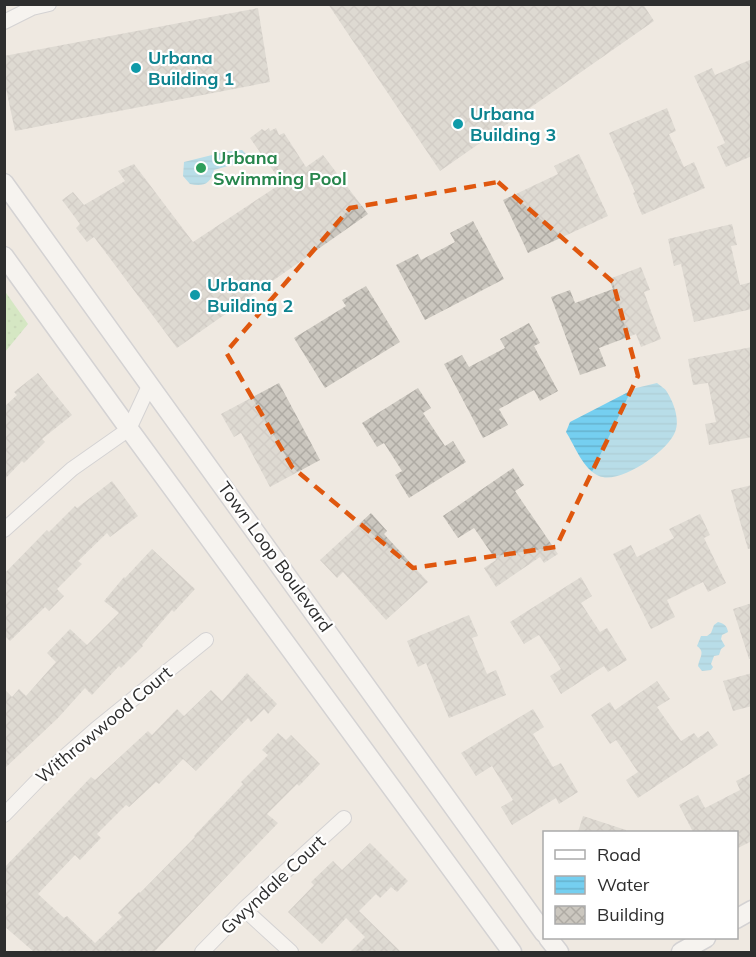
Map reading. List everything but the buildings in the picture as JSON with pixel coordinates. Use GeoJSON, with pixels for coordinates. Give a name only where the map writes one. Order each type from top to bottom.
{"type":"FeatureCollection","features":[{"type":"Feature","properties":{"kind":"street"},"geometry":{"type":"LineString","coordinates":[[4,22],[32,8],[49,4]]}},
{"type":"Feature","properties":{"kind":"street","name":"Town Loop Boulevard"},"geometry":{"type":"LineString","coordinates":[[4,183],[543,932]]}},
{"type":"Feature","properties":{"kind":"street"},"geometry":{"type":"LineString","coordinates":[[4,256],[512,952]]}},
{"type":"Feature","properties":{"kind":"street"},"geometry":{"type":"LineString","coordinates":[[4,530],[72,469],[129,429],[150,384]]}},
{"type":"Feature","properties":{"kind":"street","name":"Withrowwood Court"},"geometry":{"type":"LineString","coordinates":[[4,814],[38,780],[96,729],[206,640]]}},
{"type":"Feature","properties":{"kind":"street","name":"Gwyndale Court"},"geometry":{"type":"LineString","coordinates":[[202,952],[244,909],[344,818]]}},
{"type":"Feature","properties":{"kind":"street"},"geometry":{"type":"LineString","coordinates":[[244,909],[291,952]]}},
{"type":"Feature","properties":{"kind":"street"},"geometry":{"type":"LineString","coordinates":[[738,919],[752,910]]}},
{"type":"Feature","properties":{"kind":"street"},"geometry":{"type":"LineString","coordinates":[[549,939],[559,952]]}},
{"type":"Feature","properties":{"kind":"street"},"geometry":{"type":"LineString","coordinates":[[681,952],[704,939]]}},
{"type":"Feature","properties":{"kind":"highlighted area"},"geometry":{"type":"Polygon","coordinates":[[[498,182],[613,282],[638,376],[556,547],[413,568],[292,467],[226,352],[350,208],[498,182]]]}},
{"type":"Feature","properties":{"kind":"green space"},"geometry":{"type":"Polygon","coordinates":[[[4,290],[28,324],[5,352],[4,352],[4,290]]]}},
{"type":"Feature","properties":{"kind":"water","name":"Urbana Swimming Pool"},"geometry":{"type":"Polygon","coordinates":[[[242,150],[247,155],[245,161],[214,170],[211,179],[206,183],[190,184],[183,176],[184,162],[242,150]]]}},
{"type":"Feature","properties":{"kind":"water"},"geometry":{"type":"Polygon","coordinates":[[[657,383],[666,391],[676,412],[677,422],[671,440],[653,457],[619,476],[599,476],[593,473],[584,463],[566,432],[570,422],[636,388],[657,383]]]}},
{"type":"Feature","properties":{"kind":"water"},"geometry":{"type":"Polygon","coordinates":[[[718,622],[728,630],[721,639],[725,646],[719,655],[714,656],[711,670],[702,671],[698,666],[701,651],[697,646],[701,636],[711,633],[718,622]]]}},
{"type":"Feature","properties":{"kind":"place","name":"Urbana Building 1"},"geometry":{"type":"Point","coordinates":[136,68]}},
{"type":"Feature","properties":{"kind":"place","name":"Urbana Building 3"},"geometry":{"type":"Point","coordinates":[458,124]}},
{"type":"Feature","properties":{"kind":"place","name":"Urbana Swimming Pool"},"geometry":{"type":"Point","coordinates":[201,168]}},
{"type":"Feature","properties":{"kind":"place","name":"Urbana Building 2"},"geometry":{"type":"Point","coordinates":[195,295]}}]}
